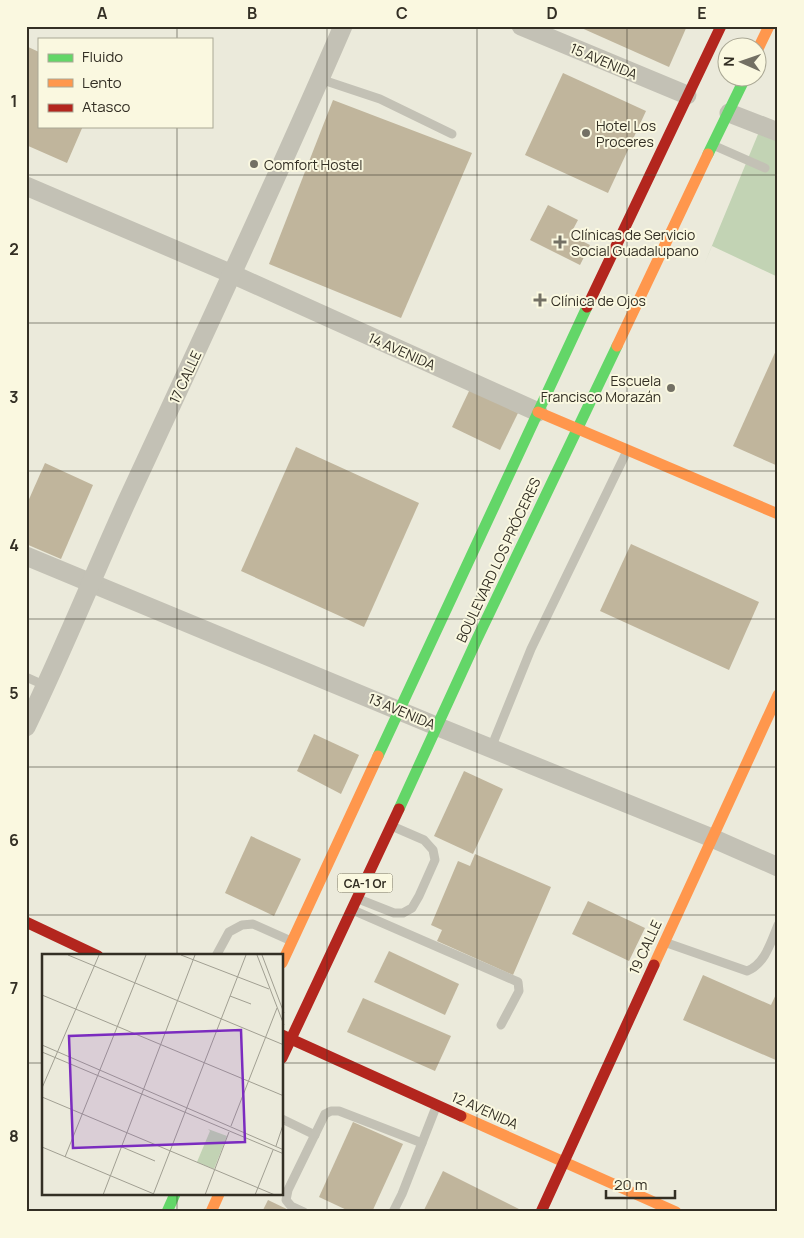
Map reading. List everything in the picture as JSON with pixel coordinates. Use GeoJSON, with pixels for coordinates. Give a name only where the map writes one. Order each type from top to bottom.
{"type":"FeatureCollection","features":[{"type":"Feature","properties":{"kind":"main road","name":"BOULEVARD LOS PRÓCERES"},"geometry":{"type":"LineString","coordinates":[[284,959],[686,95],[721,26]]}},
{"type":"Feature","properties":{"kind":"main road"},"geometry":{"type":"LineString","coordinates":[[763,38],[769,26]]}},
{"type":"Feature","properties":{"kind":"main road","name":"BOULEVARD LOS PRÓCERES"},"geometry":{"type":"LineString","coordinates":[[284,1050],[287,1037],[353,910],[436,726],[741,88]]}},
{"type":"Feature","properties":{"kind":"main road","name":"14 AVENIDA"},"geometry":{"type":"LineString","coordinates":[[538,412],[778,514]]}},
{"type":"Feature","properties":{"kind":"main road","name":"19 CALLE"},"geometry":{"type":"LineString","coordinates":[[541,1212],[778,695]]}},
{"type":"Feature","properties":{"kind":"main road"},"geometry":{"type":"LineString","coordinates":[[26,922],[94,954]]}},
{"type":"Feature","properties":{"kind":"main road","name":"12 AVENIDA"},"geometry":{"type":"LineString","coordinates":[[287,1037],[676,1212]]}},
{"type":"Feature","properties":{"kind":"main road"},"geometry":{"type":"LineString","coordinates":[[167,1212],[174,1196]]}},
{"type":"Feature","properties":{"kind":"main road"},"geometry":{"type":"LineString","coordinates":[[211,1212],[218,1196]]}},
{"type":"Feature","properties":{"kind":"street","name":"17 CALLE"},"geometry":{"type":"LineString","coordinates":[[26,727],[343,26]]}},
{"type":"Feature","properties":{"kind":"street","name":"15 AVENIDA"},"geometry":{"type":"LineString","coordinates":[[521,26],[686,95]]}},
{"type":"Feature","properties":{"kind":"street"},"geometry":{"type":"LineString","coordinates":[[729,113],[778,132]]}},
{"type":"Feature","properties":{"kind":"street","name":"14 AVENIDA"},"geometry":{"type":"LineString","coordinates":[[26,186],[232,274],[538,412]]}},
{"type":"Feature","properties":{"kind":"street","name":"13 AVENIDA"},"geometry":{"type":"LineString","coordinates":[[26,556],[90,584],[712,838],[778,867]]}},
{"type":"Feature","properties":{"kind":"lane"},"geometry":{"type":"LineString","coordinates":[[320,79],[380,99],[452,134]]}},
{"type":"Feature","properties":{"kind":"lane"},"geometry":{"type":"LineString","coordinates":[[714,146],[765,168]]}},
{"type":"Feature","properties":{"kind":"lane"},"geometry":{"type":"LineString","coordinates":[[490,748],[531,649],[627,450]]}},
{"type":"Feature","properties":{"kind":"lane"},"geometry":{"type":"LineString","coordinates":[[26,677],[46,686]]}},
{"type":"Feature","properties":{"kind":"lane"},"geometry":{"type":"LineString","coordinates":[[358,898],[394,913],[403,913],[412,908],[419,896],[435,860],[433,850],[424,840],[391,825]]}},
{"type":"Feature","properties":{"kind":"lane"},"geometry":{"type":"LineString","coordinates":[[353,910],[518,982],[518,991],[501,1025]]}},
{"type":"Feature","properties":{"kind":"lane"},"geometry":{"type":"LineString","coordinates":[[217,954],[229,932],[242,926],[253,924],[292,942]]}},
{"type":"Feature","properties":{"kind":"lane"},"geometry":{"type":"LineString","coordinates":[[664,942],[747,971],[756,967],[767,950],[778,925]]}},
{"type":"Feature","properties":{"kind":"lane"},"geometry":{"type":"LineString","coordinates":[[393,1212],[437,1105]]}},
{"type":"Feature","properties":{"kind":"lane"},"geometry":{"type":"LineString","coordinates":[[304,1212],[291,1206],[286,1200],[288,1190],[325,1114],[331,1111],[339,1111],[422,1143]]}},
{"type":"Feature","properties":{"kind":"lane"},"geometry":{"type":"LineString","coordinates":[[284,1120],[315,1135]]}},
{"type":"Feature","properties":{"kind":"green space"},"geometry":{"type":"Polygon","coordinates":[[[761,127],[778,134],[778,277],[712,246],[704,265],[761,127]]]}},
{"type":"Feature","properties":{"kind":"building"},"geometry":{"type":"Polygon","coordinates":[[[577,26],[687,26],[669,67],[577,26]]]}},
{"type":"Feature","properties":{"kind":"building"},"geometry":{"type":"Polygon","coordinates":[[[26,46],[38,52],[38,128],[82,128],[67,163],[26,145],[26,46]]]}},
{"type":"Feature","properties":{"kind":"building","name":"Hotel Los Proceres"},"geometry":{"type":"Polygon","coordinates":[[[563,73],[646,111],[608,193],[525,155],[563,73]]]}},
{"type":"Feature","properties":{"kind":"building"},"geometry":{"type":"Polygon","coordinates":[[[333,100],[472,153],[401,318],[269,264],[333,100]]]}},
{"type":"Feature","properties":{"kind":"building","name":"Clínicas de Servicio Social Guadalupano"},"geometry":{"type":"Polygon","coordinates":[[[548,205],[578,220],[570,235],[590,245],[580,265],[530,240],[548,205]]]}},
{"type":"Feature","properties":{"kind":"building"},"geometry":{"type":"Polygon","coordinates":[[[778,346],[778,466],[733,446],[778,346]]]}},
{"type":"Feature","properties":{"kind":"building"},"geometry":{"type":"Polygon","coordinates":[[[470,389],[518,413],[500,450],[452,427],[470,389]]]}},
{"type":"Feature","properties":{"kind":"building"},"geometry":{"type":"Polygon","coordinates":[[[296,447],[419,503],[364,627],[241,571],[296,447]]]}},
{"type":"Feature","properties":{"kind":"building"},"geometry":{"type":"Polygon","coordinates":[[[45,463],[93,485],[61,559],[26,544],[26,506],[45,463]]]}},
{"type":"Feature","properties":{"kind":"building"},"geometry":{"type":"Polygon","coordinates":[[[631,544],[759,602],[729,670],[600,611],[631,544]]]}},
{"type":"Feature","properties":{"kind":"building"},"geometry":{"type":"Polygon","coordinates":[[[314,734],[359,755],[341,794],[297,771],[314,734]]]}},
{"type":"Feature","properties":{"kind":"building"},"geometry":{"type":"Polygon","coordinates":[[[464,771],[503,789],[473,854],[434,836],[464,771]]]}},
{"type":"Feature","properties":{"kind":"building"},"geometry":{"type":"Polygon","coordinates":[[[251,836],[301,859],[274,916],[225,893],[251,836]]]}},
{"type":"Feature","properties":{"kind":"building"},"geometry":{"type":"Polygon","coordinates":[[[475,854],[551,887],[513,975],[437,941],[442,930],[431,925],[458,861],[470,866],[475,854]]]}},
{"type":"Feature","properties":{"kind":"building"},"geometry":{"type":"Polygon","coordinates":[[[588,901],[645,928],[629,961],[572,934],[588,901]]]}},
{"type":"Feature","properties":{"kind":"building"},"geometry":{"type":"Polygon","coordinates":[[[389,951],[459,984],[445,1015],[374,982],[389,951]]]}},
{"type":"Feature","properties":{"kind":"building"},"geometry":{"type":"Polygon","coordinates":[[[703,975],[771,1005],[778,990],[778,1061],[683,1020],[703,975]]]}},
{"type":"Feature","properties":{"kind":"building"},"geometry":{"type":"Polygon","coordinates":[[[363,998],[451,1036],[435,1071],[347,1032],[363,998]]]}},
{"type":"Feature","properties":{"kind":"building"},"geometry":{"type":"Polygon","coordinates":[[[353,1122],[403,1144],[372,1212],[351,1212],[319,1197],[353,1122]]]}},
{"type":"Feature","properties":{"kind":"building"},"geometry":{"type":"Polygon","coordinates":[[[443,1171],[521,1210],[520,1212],[426,1212],[424,1210],[443,1171]]]}},
{"type":"Feature","properties":{"kind":"building"},"geometry":{"type":"Polygon","coordinates":[[[268,1200],[293,1212],[262,1212],[268,1200]]]}},
{"type":"Feature","properties":{"kind":"traffic: fast"},"geometry":{"type":"LineString","coordinates":[[708,154],[740,88]]}},
{"type":"Feature","properties":{"kind":"traffic: fast"},"geometry":{"type":"LineString","coordinates":[[378,756],[587,307]]}},
{"type":"Feature","properties":{"kind":"traffic: fast"},"geometry":{"type":"LineString","coordinates":[[399,809],[477,639],[617,346]]}},
{"type":"Feature","properties":{"kind":"traffic: fast"},"geometry":{"type":"LineString","coordinates":[[167,1212],[174,1196]]}},
{"type":"Feature","properties":{"kind":"traffic: slow"},"geometry":{"type":"LineString","coordinates":[[763,38],[769,26]]}},
{"type":"Feature","properties":{"kind":"traffic: slow"},"geometry":{"type":"LineString","coordinates":[[617,346],[708,154]]}},
{"type":"Feature","properties":{"kind":"traffic: slow"},"geometry":{"type":"LineString","coordinates":[[538,412],[778,514]]}},
{"type":"Feature","properties":{"kind":"traffic: slow"},"geometry":{"type":"LineString","coordinates":[[654,965],[778,695]]}},
{"type":"Feature","properties":{"kind":"traffic: slow"},"geometry":{"type":"LineString","coordinates":[[284,959],[378,756]]}},
{"type":"Feature","properties":{"kind":"traffic: slow"},"geometry":{"type":"LineString","coordinates":[[461,1116],[676,1212]]}},
{"type":"Feature","properties":{"kind":"traffic: slow"},"geometry":{"type":"LineString","coordinates":[[211,1212],[218,1196]]}},
{"type":"Feature","properties":{"kind":"traffic: jam"},"geometry":{"type":"LineString","coordinates":[[587,307],[721,26]]}},
{"type":"Feature","properties":{"kind":"traffic: jam"},"geometry":{"type":"LineString","coordinates":[[284,1054],[399,809]]}},
{"type":"Feature","properties":{"kind":"traffic: jam"},"geometry":{"type":"LineString","coordinates":[[26,922],[94,954]]}},
{"type":"Feature","properties":{"kind":"traffic: jam"},"geometry":{"type":"LineString","coordinates":[[541,1212],[654,965]]}},
{"type":"Feature","properties":{"kind":"traffic: jam"},"geometry":{"type":"LineString","coordinates":[[284,1036],[461,1116]]}},
{"type":"Feature","properties":{"kind":"place","name":"Hotel Los Proceres"},"geometry":{"type":"Point","coordinates":[586,133]}},
{"type":"Feature","properties":{"kind":"place","name":"Comfort Hostel"},"geometry":{"type":"Point","coordinates":[254,164]}},
{"type":"Feature","properties":{"kind":"place","name":"Clínicas de Servicio Social Guadalupano"},"geometry":{"type":"Point","coordinates":[560,242]}},
{"type":"Feature","properties":{"kind":"place","name":"Clínica de Ojos"},"geometry":{"type":"Point","coordinates":[540,300]}},
{"type":"Feature","properties":{"kind":"place","name":"Escuela Francisco Morazán"},"geometry":{"type":"Point","coordinates":[671,388]}}]}
